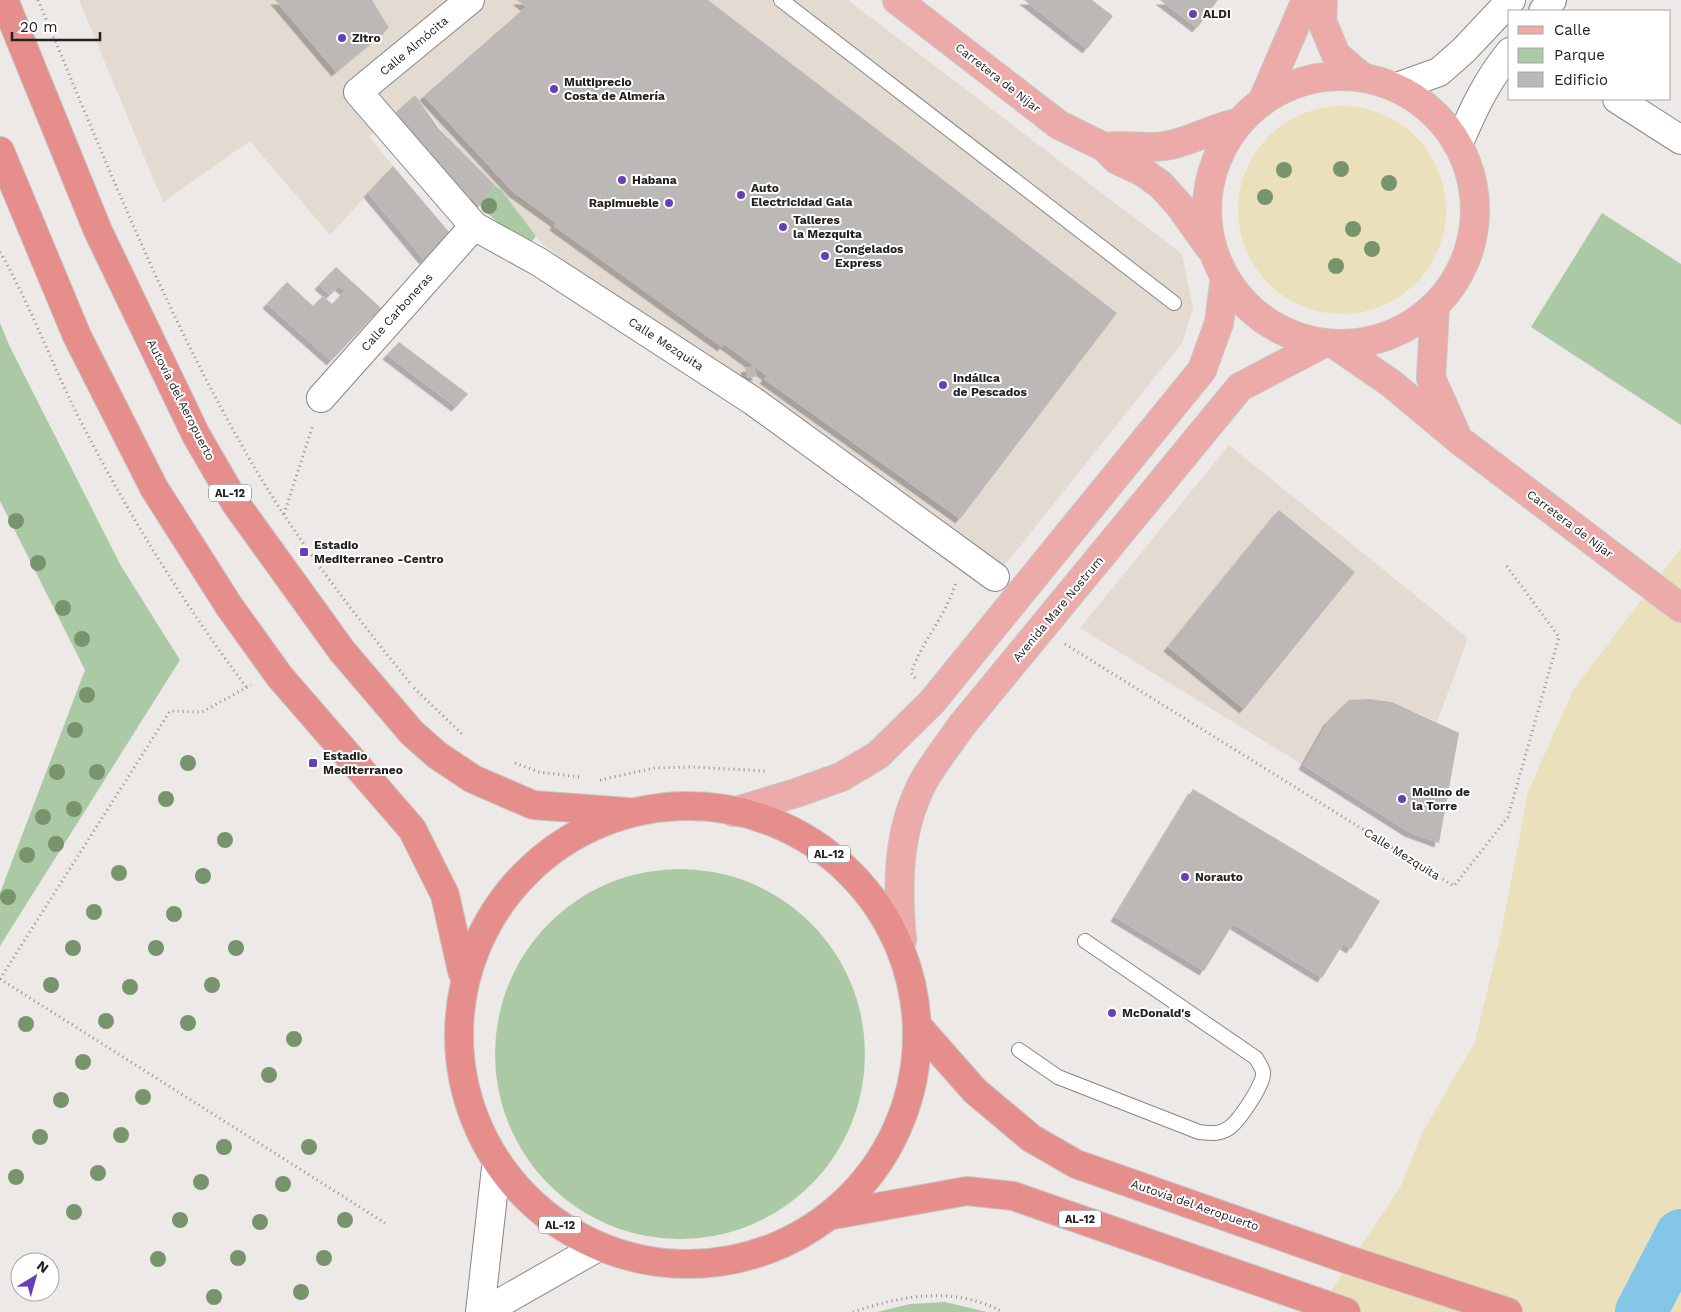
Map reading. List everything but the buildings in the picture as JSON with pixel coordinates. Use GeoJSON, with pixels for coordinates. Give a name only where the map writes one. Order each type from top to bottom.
{"type":"FeatureCollection","features":[{"type":"Feature","properties":{"kind":"highway","name":"Autovía del Aeropuerto"},"geometry":{"type":"LineString","coordinates":[[4,0],[98,231],[196,435],[236,504],[342,651],[412,733],[437,755],[473,779],[533,805],[632,813]]}},
{"type":"Feature","properties":{"kind":"highway","name":"AL-12"},"geometry":{"type":"LineString","coordinates":[[0,151],[77,336],[154,488],[229,606],[280,677],[412,829],[445,895],[462,971],[458,1040],[466,1089],[479,1133],[496,1168],[546,1217],[598,1247],[644,1261],[702,1261],[750,1253],[783,1242],[833,1215],[967,1191],[1013,1196],[1346,1312]]}},
{"type":"Feature","properties":{"kind":"highway","name":"AL-12"},"geometry":{"type":"LineString","coordinates":[[462,971],[487,922],[518,880],[564,842],[632,813],[682,807],[733,812],[785,828],[832,856],[872,894],[902,940],[917,988],[922,1030],[912,1084],[896,1125],[872,1168],[833,1215]]}},
{"type":"Feature","properties":{"kind":"highway","name":"Autovía del Aeropuerto"},"geometry":{"type":"LineString","coordinates":[[922,1030],[975,1091],[1031,1138],[1076,1164],[1346,1259],[1508,1312]]}},
{"type":"Feature","properties":{"kind":"main road","name":"Carretera de Níjar"},"geometry":{"type":"LineString","coordinates":[[897,0],[1059,125],[1104,147],[1117,160],[1143,172],[1167,190],[1250,309],[1284,332],[1329,344],[1392,384],[1459,440],[1681,608]]}},
{"type":"Feature","properties":{"kind":"main road"},"geometry":{"type":"LineString","coordinates":[[1263,100],[1306,0]]}},
{"type":"Feature","properties":{"kind":"main road"},"geometry":{"type":"LineString","coordinates":[[1323,0],[1322,21],[1336,55],[1362,77]]}},
{"type":"Feature","properties":{"kind":"main road"},"geometry":{"type":"LineString","coordinates":[[733,812],[796,793],[842,776],[878,755],[932,702],[1202,370],[1219,323],[1220,266],[1210,236],[1207,196],[1214,164],[1237,123],[1263,100],[1294,84],[1328,76],[1362,77],[1397,87],[1432,111],[1458,143],[1474,185],[1475,230],[1461,272],[1435,307],[1405,328],[1371,341],[1329,344]]}},
{"type":"Feature","properties":{"kind":"main road"},"geometry":{"type":"LineString","coordinates":[[1104,147],[1122,144],[1170,145],[1221,126],[1237,123]]}},
{"type":"Feature","properties":{"kind":"main road","name":"Carretera de Níjar"},"geometry":{"type":"LineString","coordinates":[[1435,307],[1431,378],[1459,440]]}},
{"type":"Feature","properties":{"kind":"main road","name":"Avenida Mare Nostrum"},"geometry":{"type":"LineString","coordinates":[[902,940],[898,895],[900,861],[907,821],[923,782],[962,725],[1240,387],[1329,344]]}},
{"type":"Feature","properties":{"kind":"street","name":"Calle Almócita"},"geometry":{"type":"LineString","coordinates":[[358,92],[470,0]]}},
{"type":"Feature","properties":{"kind":"street"},"geometry":{"type":"LineString","coordinates":[[1397,87],[1439,72],[1464,50],[1511,0]]}},
{"type":"Feature","properties":{"kind":"street"},"geometry":{"type":"LineString","coordinates":[[1544,10],[1552,0]]}},
{"type":"Feature","properties":{"kind":"street"},"geometry":{"type":"LineString","coordinates":[[1458,143],[1478,98],[1493,72],[1508,54]]}},
{"type":"Feature","properties":{"kind":"street","name":"Calle Mezquita"},"geometry":{"type":"LineString","coordinates":[[358,92],[474,226],[539,262],[753,401],[994,577]]}},
{"type":"Feature","properties":{"kind":"street"},"geometry":{"type":"LineString","coordinates":[[1619,100],[1681,140]]}},
{"type":"Feature","properties":{"kind":"street","name":"Calle Carboneras"},"geometry":{"type":"LineString","coordinates":[[321,398],[474,226]]}},
{"type":"Feature","properties":{"kind":"street"},"geometry":{"type":"LineString","coordinates":[[482,1312],[496,1168]]}},
{"type":"Feature","properties":{"kind":"street"},"geometry":{"type":"LineString","coordinates":[[482,1312],[598,1247]]}},
{"type":"Feature","properties":{"kind":"lane"},"geometry":{"type":"LineString","coordinates":[[781,0],[1174,304]]}},
{"type":"Feature","properties":{"kind":"lane"},"geometry":{"type":"LineString","coordinates":[[1019,1050],[1058,1077],[1199,1132],[1215,1134],[1229,1128],[1240,1117],[1262,1080],[1263,1071],[1256,1058],[1085,941]]}},
{"type":"Feature","properties":{"kind":"path"},"geometry":{"type":"LineString","coordinates":[[38,0],[154,273],[224,413],[284,514],[352,610],[425,699],[451,726],[471,741]]}},
{"type":"Feature","properties":{"kind":"path"},"geometry":{"type":"LineString","coordinates":[[0,252],[22,293]]}},
{"type":"Feature","properties":{"kind":"path"},"geometry":{"type":"LineString","coordinates":[[284,514],[321,398]]}},
{"type":"Feature","properties":{"kind":"path","name":"Calle Mezquita"},"geometry":{"type":"LineString","coordinates":[[1041,630],[1454,886],[1508,817],[1559,638],[1506,565]]}},
{"type":"Feature","properties":{"kind":"path"},"geometry":{"type":"LineString","coordinates":[[207,634],[247,688],[202,712],[170,711],[0,979],[385,1223]]}},
{"type":"Feature","properties":{"kind":"path"},"geometry":{"type":"LineString","coordinates":[[912,686],[917,680]]}},
{"type":"Feature","properties":{"kind":"path"},"geometry":{"type":"LineString","coordinates":[[509,762],[539,772],[588,778]]}},
{"type":"Feature","properties":{"kind":"path"},"geometry":{"type":"LineString","coordinates":[[597,780],[654,768],[768,770]]}},
{"type":"Feature","properties":{"kind":"path"},"geometry":{"type":"LineString","coordinates":[[853,1312],[912,1297],[943,1294],[967,1298],[1003,1312]]}},
{"type":"Feature","properties":{"kind":"shaded area"},"geometry":{"type":"Polygon","coordinates":[[[79,0],[848,0],[1182,254],[1193,308],[1182,343],[1001,570],[542,244],[502,191],[458,151],[415,95],[369,137],[393,166],[330,235],[250,141],[163,202],[79,0]]]}},
{"type":"Feature","properties":{"kind":"shaded area"},"geometry":{"type":"Polygon","coordinates":[[[1229,445],[1468,638],[1437,722],[1392,702],[1369,699],[1349,700],[1303,765],[1080,628],[1229,445]]]}},
{"type":"Feature","properties":{"kind":"green space"},"geometry":{"type":"Polygon","coordinates":[[[495,185],[502,191],[536,236],[526,249],[480,206],[495,185]]]}},
{"type":"Feature","properties":{"kind":"green space"},"geometry":{"type":"Polygon","coordinates":[[[1602,213],[1681,264],[1681,425],[1531,327],[1602,213]]]}},
{"type":"Feature","properties":{"kind":"green space"},"geometry":{"type":"Polygon","coordinates":[[[0,323],[10,347],[121,566],[180,660],[0,946],[0,893],[85,670],[0,501],[0,323]]]}},
{"type":"Feature","properties":{"kind":"green space"},"geometry":{"type":"Polygon","coordinates":[[[680,869],[716,872],[751,883],[783,900],[811,923],[834,951],[851,983],[862,1018],[865,1054],[862,1090],[851,1125],[834,1157],[811,1185],[783,1208],[751,1225],[716,1236],[680,1239],[644,1236],[609,1225],[577,1208],[549,1185],[526,1157],[509,1125],[498,1090],[495,1054],[498,1018],[509,983],[526,951],[549,923],[577,900],[609,883],[644,872],[680,869]]]}},
{"type":"Feature","properties":{"kind":"green space"},"geometry":{"type":"Polygon","coordinates":[[[945,1302],[987,1312],[877,1312],[910,1304],[945,1302]]]}},
{"type":"Feature","properties":{"kind":"sand"},"geometry":{"type":"Polygon","coordinates":[[[1342,106],[1362,108],[1382,114],[1408,130],[1422,144],[1438,170],[1444,190],[1446,210],[1444,230],[1438,250],[1422,276],[1408,290],[1382,306],[1362,312],[1342,314],[1322,312],[1302,306],[1276,290],[1262,276],[1246,250],[1240,230],[1238,210],[1240,190],[1246,170],[1262,144],[1276,130],[1302,114],[1322,108],[1342,106]]]}},
{"type":"Feature","properties":{"kind":"sand"},"geometry":{"type":"Polygon","coordinates":[[[1681,548],[1681,1312],[1317,1312],[1401,1186],[1422,1133],[1475,1042],[1502,929],[1528,792],[1573,690],[1681,548]]]}},
{"type":"Feature","properties":{"kind":"waterway"},"geometry":{"type":"LineString","coordinates":[[1641,1312],[1681,1235]]}},
{"type":"Feature","properties":{"kind":"place","name":"ALDI"},"geometry":{"type":"Point","coordinates":[1193,14]}},
{"type":"Feature","properties":{"kind":"place","name":"Zitro"},"geometry":{"type":"Point","coordinates":[342,38]}},
{"type":"Feature","properties":{"kind":"place","name":"Multiprecio Costa de Almería"},"geometry":{"type":"Point","coordinates":[554,89]}},
{"type":"Feature","properties":{"kind":"place","name":"Habana"},"geometry":{"type":"Point","coordinates":[622,180]}},
{"type":"Feature","properties":{"kind":"place","name":"Auto Electricidad Gala"},"geometry":{"type":"Point","coordinates":[741,195]}},
{"type":"Feature","properties":{"kind":"place","name":"Rapimueble"},"geometry":{"type":"Point","coordinates":[669,203]}},
{"type":"Feature","properties":{"kind":"place","name":"Talleres la Mezquita"},"geometry":{"type":"Point","coordinates":[783,227]}},
{"type":"Feature","properties":{"kind":"place","name":"Congelados Express"},"geometry":{"type":"Point","coordinates":[825,256]}},
{"type":"Feature","properties":{"kind":"place","name":"Indálica de Pescados"},"geometry":{"type":"Point","coordinates":[943,385]}},
{"type":"Feature","properties":{"kind":"place","name":"Estadio Mediterraneo -Centro"},"geometry":{"type":"Point","coordinates":[304,552]}},
{"type":"Feature","properties":{"kind":"place","name":"Estadio Mediterraneo"},"geometry":{"type":"Point","coordinates":[313,763]}},
{"type":"Feature","properties":{"kind":"place","name":"Molino de la Torre"},"geometry":{"type":"Point","coordinates":[1402,799]}},
{"type":"Feature","properties":{"kind":"place","name":"Norauto"},"geometry":{"type":"Point","coordinates":[1185,877]}},
{"type":"Feature","properties":{"kind":"place","name":"McDonald's"},"geometry":{"type":"Point","coordinates":[1112,1013]}}]}
